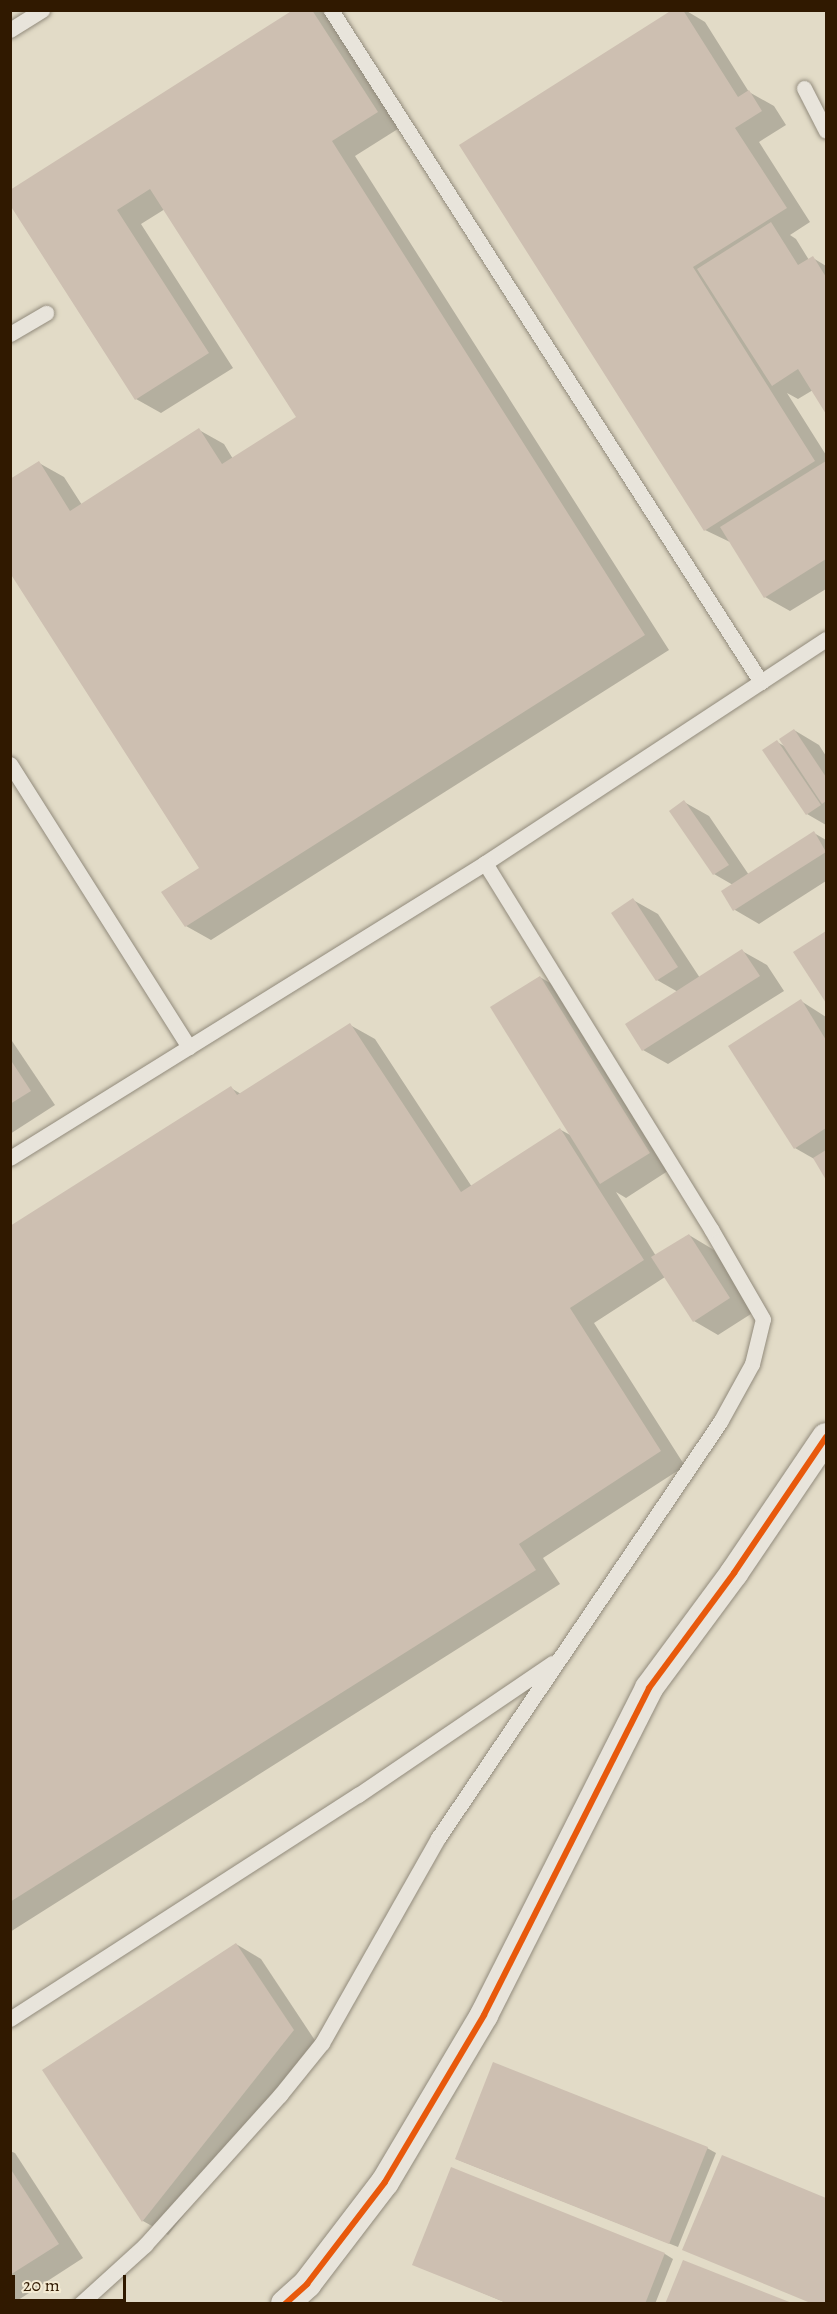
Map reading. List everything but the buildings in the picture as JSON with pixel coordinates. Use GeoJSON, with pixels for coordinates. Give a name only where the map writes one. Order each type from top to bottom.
{"type":"FeatureCollection","features":[{"type":"Feature","properties":{"kind":"street"},"geometry":{"type":"LineString","coordinates":[[285,2304],[307,2284],[386,2182],[484,2015],[649,1688],[734,1573],[826,1437]]}},
{"type":"Feature","properties":{"kind":"lane"},"geometry":{"type":"LineString","coordinates":[[10,30],[42,10]]}},
{"type":"Feature","properties":{"kind":"lane"},"geometry":{"type":"LineString","coordinates":[[331,10],[761,682]]}},
{"type":"Feature","properties":{"kind":"lane"},"geometry":{"type":"LineString","coordinates":[[804,88],[826,131]]}},
{"type":"Feature","properties":{"kind":"lane"},"geometry":{"type":"LineString","coordinates":[[10,334],[46,313]]}},
{"type":"Feature","properties":{"kind":"lane"},"geometry":{"type":"LineString","coordinates":[[10,1158],[485,863],[826,639]]}},
{"type":"Feature","properties":{"kind":"lane"},"geometry":{"type":"LineString","coordinates":[[10,764],[189,1047]]}},
{"type":"Feature","properties":{"kind":"lane"},"geometry":{"type":"LineString","coordinates":[[80,2304],[145,2245],[280,2096],[322,2043],[438,1838],[720,1422],[752,1364],[763,1319],[711,1229],[485,863]]}},
{"type":"Feature","properties":{"kind":"lane"},"geometry":{"type":"LineString","coordinates":[[10,2019],[358,1795],[560,1658]]}},
{"type":"Feature","properties":{"kind":"cycle path"},"geometry":{"type":"LineString","coordinates":[[285,2304],[307,2284],[385,2182],[484,2015],[649,1688],[734,1573],[826,1437]]}}]}
